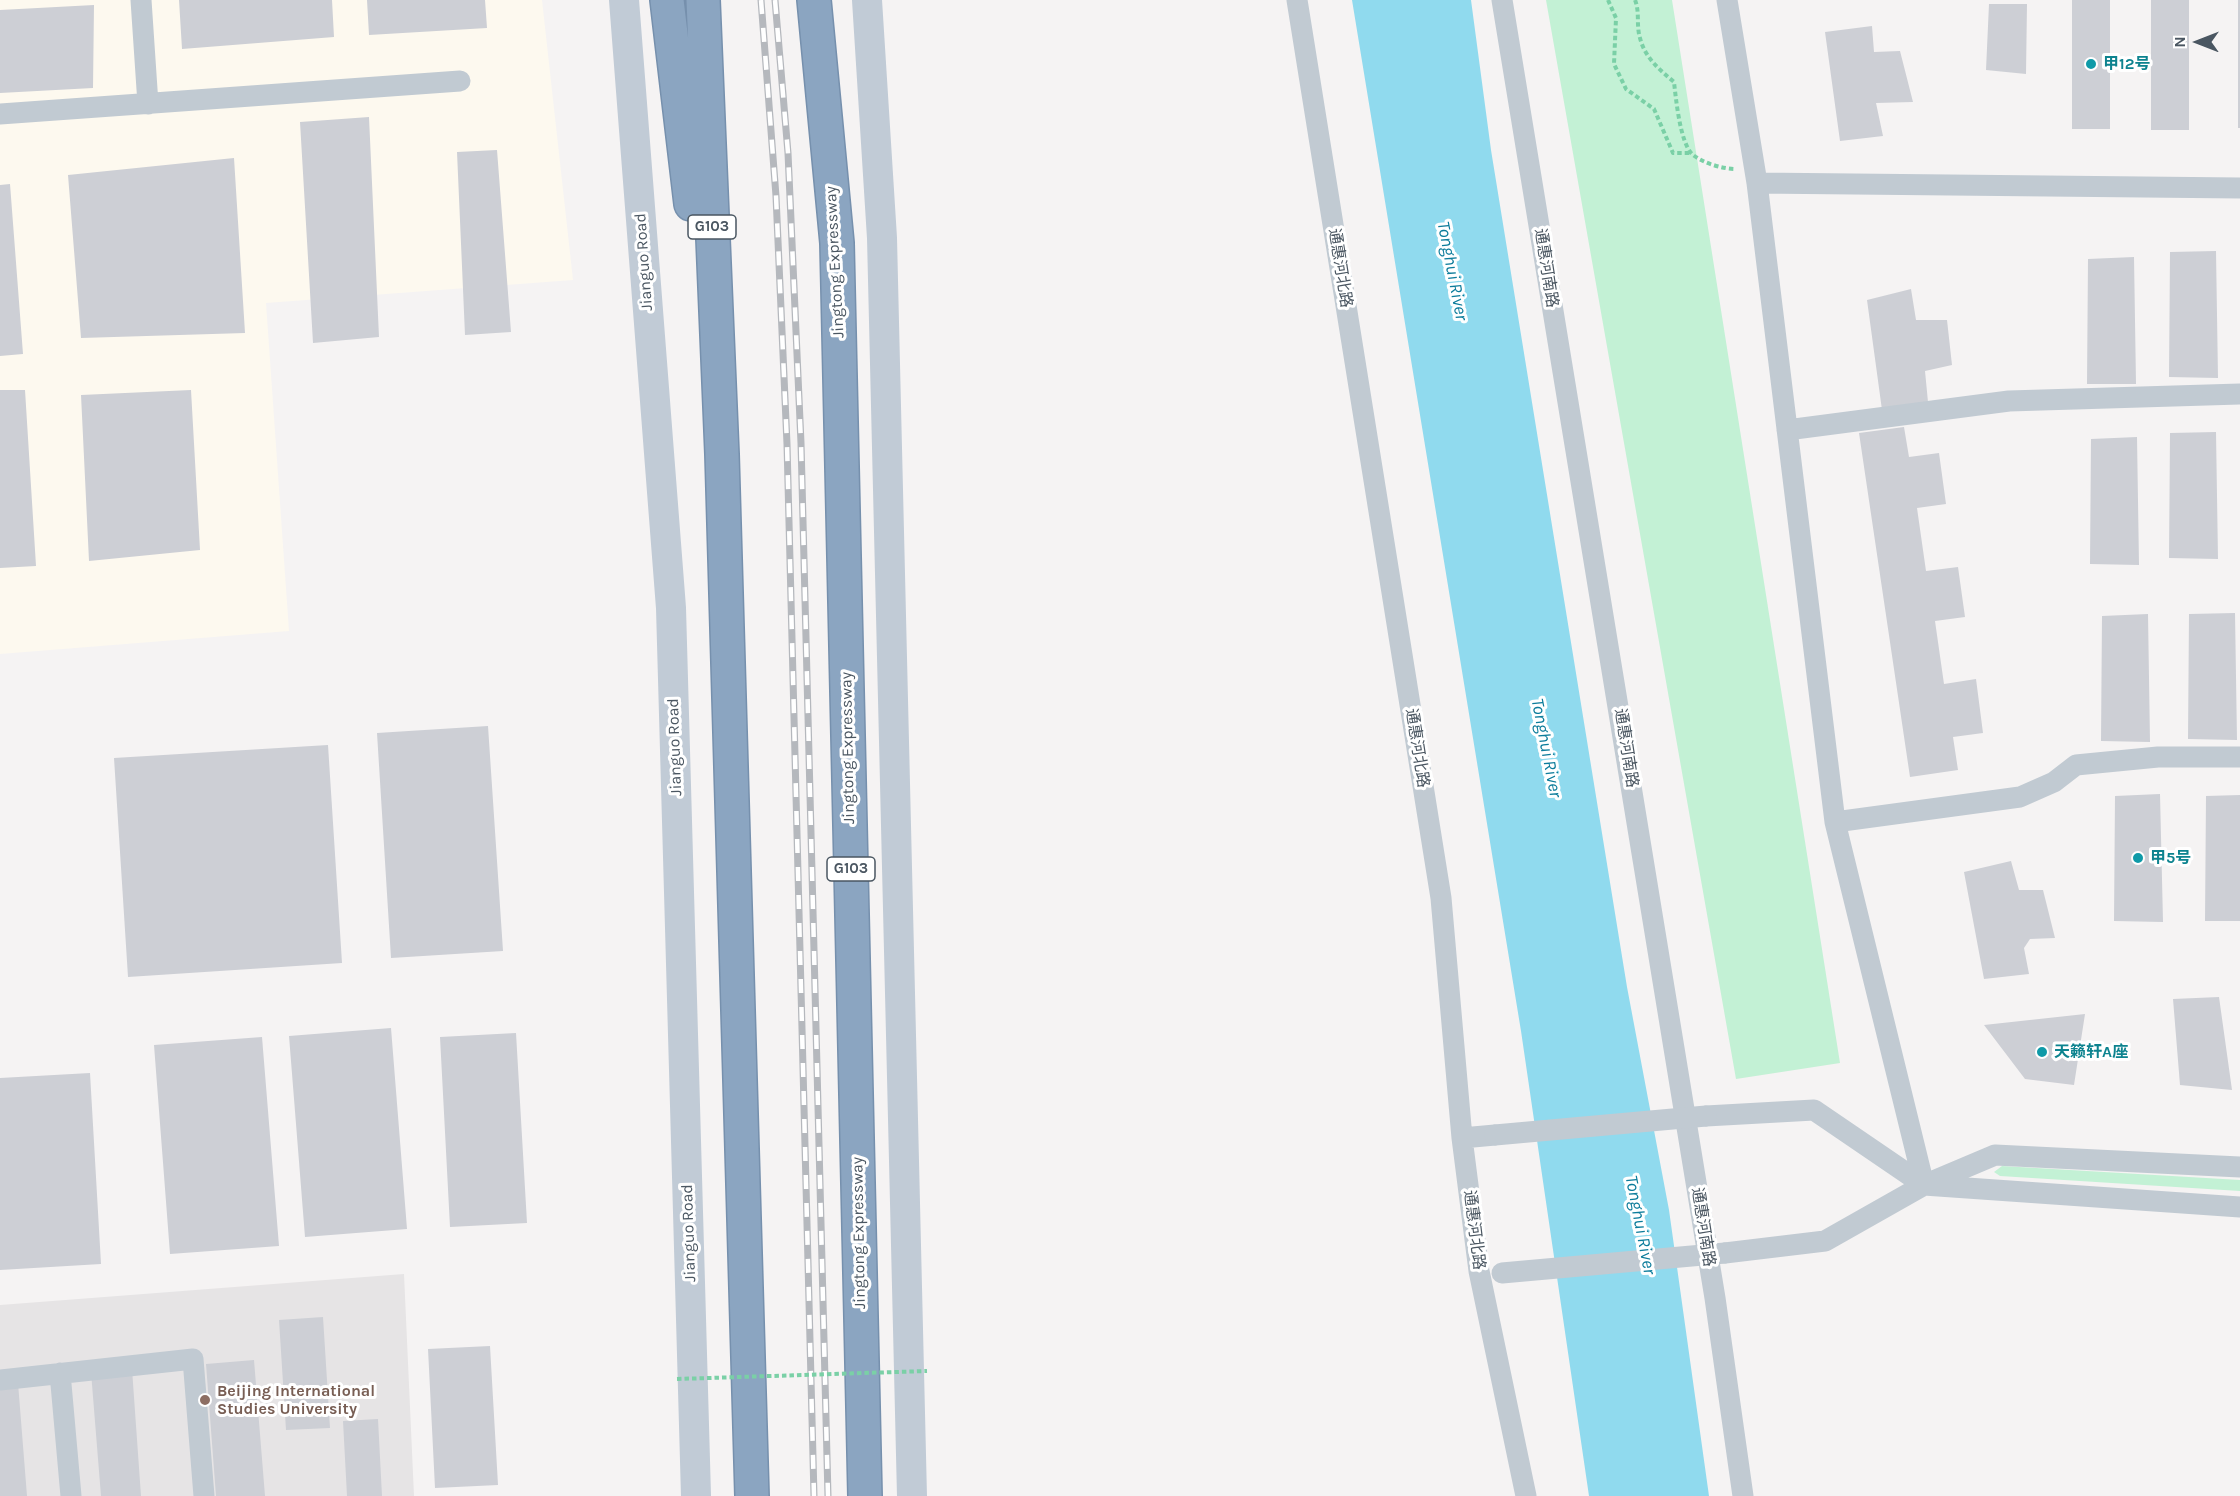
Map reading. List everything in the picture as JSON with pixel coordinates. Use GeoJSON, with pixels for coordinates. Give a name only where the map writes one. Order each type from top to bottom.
{"type":"FeatureCollection","features":[{"type":"Feature","properties":{"kind":"highway"},"geometry":{"type":"LineString","coordinates":[[667,0],[722,454]]}},
{"type":"Feature","properties":{"kind":"highway","name":"G103"},"geometry":{"type":"LineString","coordinates":[[703,0],[722,454],[752,1496]]}},
{"type":"Feature","properties":{"kind":"highway","name":"Jingtong Expressway"},"geometry":{"type":"LineString","coordinates":[[814,0],[837,243],[865,1496]]}},
{"type":"Feature","properties":{"kind":"highway"},"geometry":{"type":"LineString","coordinates":[[836,0],[837,243]]}},
{"type":"Feature","properties":{"kind":"main road","name":"Jianguo Road"},"geometry":{"type":"LineString","coordinates":[[624,0],[671,608],[696,1496]]}},
{"type":"Feature","properties":{"kind":"main road"},"geometry":{"type":"LineString","coordinates":[[867,0],[882,238],[912,1496]]}},
{"type":"Feature","properties":{"kind":"street"},"geometry":{"type":"LineString","coordinates":[[141,0],[148,104]]}},
{"type":"Feature","properties":{"kind":"street","name":"通惠河北路"},"geometry":{"type":"LineString","coordinates":[[1297,0],[1441,898],[1462,1138],[1479,1271],[1526,1496]]}},
{"type":"Feature","properties":{"kind":"street","name":"通惠河南路"},"geometry":{"type":"LineString","coordinates":[[1502,0],[1711,1275],[1743,1496]]}},
{"type":"Feature","properties":{"kind":"street"},"geometry":{"type":"LineString","coordinates":[[1727,0],[1756,176],[1835,822],[1924,1185]]}},
{"type":"Feature","properties":{"kind":"street"},"geometry":{"type":"LineString","coordinates":[[0,114],[460,81]]}},
{"type":"Feature","properties":{"kind":"street"},"geometry":{"type":"LineString","coordinates":[[1756,176],[2240,188]]}},
{"type":"Feature","properties":{"kind":"street"},"geometry":{"type":"LineString","coordinates":[[1787,430],[2009,401],[2240,394]]}},
{"type":"Feature","properties":{"kind":"street"},"geometry":{"type":"LineString","coordinates":[[1835,822],[2020,797],[2054,782],[2076,765],[2158,757],[2240,757]]}},
{"type":"Feature","properties":{"kind":"street"},"geometry":{"type":"LineString","coordinates":[[1462,1138],[1706,1116],[1814,1110],[1924,1185],[2240,1207]]}},
{"type":"Feature","properties":{"kind":"street"},"geometry":{"type":"LineString","coordinates":[[1479,1271],[1502,1273],[1725,1253],[1825,1241],[1924,1185],[1995,1155],[2240,1167]]}},
{"type":"Feature","properties":{"kind":"street"},"geometry":{"type":"LineString","coordinates":[[0,1380],[193,1359],[204,1496]]}},
{"type":"Feature","properties":{"kind":"street"},"geometry":{"type":"LineString","coordinates":[[60,1373],[71,1496]]}},
{"type":"Feature","properties":{"kind":"path"},"geometry":{"type":"LineString","coordinates":[[1608,0],[1616,18],[1614,64],[1626,88],[1654,109],[1673,153],[1692,153],[1710,164],[1756,176]]}},
{"type":"Feature","properties":{"kind":"path"},"geometry":{"type":"LineString","coordinates":[[1635,0],[1640,37],[1652,63],[1674,82],[1681,127],[1692,153]]}},
{"type":"Feature","properties":{"kind":"path"},"geometry":{"type":"LineString","coordinates":[[677,1379],[927,1371]]}},
{"type":"Feature","properties":{"kind":"shaded area"},"geometry":{"type":"Polygon","coordinates":[[[0,0],[542,0],[573,280],[266,303],[289,631],[0,654],[0,0]]]}},
{"type":"Feature","properties":{"kind":"shaded area","name":"Beijing International Studies University"},"geometry":{"type":"Polygon","coordinates":[[[404,1274],[414,1496],[0,1496],[0,1305],[404,1274]]]}},
{"type":"Feature","properties":{"kind":"green space"},"geometry":{"type":"Polygon","coordinates":[[[1546,0],[1672,0],[1840,1063],[1736,1079],[1546,0]]]}},
{"type":"Feature","properties":{"kind":"green space"},"geometry":{"type":"Polygon","coordinates":[[[2002,1166],[2240,1180],[2240,1191],[2000,1176],[1994,1172],[2002,1166]]]}},
{"type":"Feature","properties":{"kind":"water","name":"Tonghui River"},"geometry":{"type":"Polygon","coordinates":[[[1352,0],[1471,0],[1491,150],[1627,987],[1669,1210],[1709,1496],[1589,1496],[1521,1031],[1352,0]]]}},
{"type":"Feature","properties":{"kind":"building"},"geometry":{"type":"Polygon","coordinates":[[[179,0],[332,0],[334,37],[182,49],[179,0]]]}},
{"type":"Feature","properties":{"kind":"building"},"geometry":{"type":"Polygon","coordinates":[[[367,0],[485,0],[487,28],[369,35],[367,0]]]}},
{"type":"Feature","properties":{"kind":"building","name":"甲12号"},"geometry":{"type":"Polygon","coordinates":[[[2072,0],[2110,0],[2110,129],[2072,129],[2072,0]]]}},
{"type":"Feature","properties":{"kind":"building"},"geometry":{"type":"Polygon","coordinates":[[[2151,0],[2189,0],[2189,130],[2151,130],[2151,0]]]}},
{"type":"Feature","properties":{"kind":"building"},"geometry":{"type":"Polygon","coordinates":[[[2238,0],[2240,0],[2240,128],[2238,128],[2238,0]]]}},
{"type":"Feature","properties":{"kind":"building"},"geometry":{"type":"Polygon","coordinates":[[[1989,4],[2027,4],[2026,74],[1986,70],[1989,4]]]}},
{"type":"Feature","properties":{"kind":"building"},"geometry":{"type":"Polygon","coordinates":[[[94,5],[93,88],[0,93],[0,10],[94,5]]]}},
{"type":"Feature","properties":{"kind":"building"},"geometry":{"type":"Polygon","coordinates":[[[1872,26],[1874,52],[1900,51],[1913,102],[1876,103],[1883,136],[1840,141],[1825,32],[1872,26]]]}},
{"type":"Feature","properties":{"kind":"building"},"geometry":{"type":"Polygon","coordinates":[[[369,117],[379,337],[313,343],[300,122],[369,117]]]}},
{"type":"Feature","properties":{"kind":"building"},"geometry":{"type":"Polygon","coordinates":[[[497,150],[511,332],[465,335],[457,152],[497,150]]]}},
{"type":"Feature","properties":{"kind":"building"},"geometry":{"type":"Polygon","coordinates":[[[234,158],[245,333],[81,338],[68,175],[234,158]]]}},
{"type":"Feature","properties":{"kind":"building"},"geometry":{"type":"Polygon","coordinates":[[[10,184],[23,354],[0,356],[0,185],[10,184]]]}},
{"type":"Feature","properties":{"kind":"building"},"geometry":{"type":"Polygon","coordinates":[[[2216,251],[2218,378],[2169,377],[2170,252],[2216,251]]]}},
{"type":"Feature","properties":{"kind":"building"},"geometry":{"type":"Polygon","coordinates":[[[2134,257],[2136,384],[2087,384],[2088,259],[2134,257]]]}},
{"type":"Feature","properties":{"kind":"building"},"geometry":{"type":"Polygon","coordinates":[[[1911,289],[1916,320],[1947,320],[1952,365],[1925,371],[1928,402],[1882,410],[1867,300],[1911,289]]]}},
{"type":"Feature","properties":{"kind":"building"},"geometry":{"type":"Polygon","coordinates":[[[0,390],[25,390],[36,566],[0,568],[0,390]]]}},
{"type":"Feature","properties":{"kind":"building"},"geometry":{"type":"Polygon","coordinates":[[[191,390],[200,550],[89,561],[81,395],[191,390]]]}},
{"type":"Feature","properties":{"kind":"building"},"geometry":{"type":"Polygon","coordinates":[[[1904,427],[1909,457],[1939,453],[1946,504],[1917,508],[1926,571],[1958,567],[1965,617],[1935,621],[1944,684],[1976,679],[1983,733],[1953,737],[1958,770],[1910,777],[1859,433],[1904,427]]]}},
{"type":"Feature","properties":{"kind":"building"},"geometry":{"type":"Polygon","coordinates":[[[2216,432],[2218,559],[2169,558],[2170,433],[2216,432]]]}},
{"type":"Feature","properties":{"kind":"building"},"geometry":{"type":"Polygon","coordinates":[[[2137,437],[2139,565],[2090,564],[2091,439],[2137,437]]]}},
{"type":"Feature","properties":{"kind":"building"},"geometry":{"type":"Polygon","coordinates":[[[2235,613],[2237,740],[2188,739],[2189,614],[2235,613]]]}},
{"type":"Feature","properties":{"kind":"building"},"geometry":{"type":"Polygon","coordinates":[[[2148,614],[2150,742],[2101,741],[2102,616],[2148,614]]]}},
{"type":"Feature","properties":{"kind":"building"},"geometry":{"type":"Polygon","coordinates":[[[488,726],[503,951],[391,958],[377,733],[488,726]]]}},
{"type":"Feature","properties":{"kind":"building"},"geometry":{"type":"Polygon","coordinates":[[[328,745],[342,963],[128,977],[114,758],[328,745]]]}},
{"type":"Feature","properties":{"kind":"building","name":"甲5号"},"geometry":{"type":"Polygon","coordinates":[[[2160,794],[2163,922],[2114,921],[2115,796],[2160,794]]]}},
{"type":"Feature","properties":{"kind":"building"},"geometry":{"type":"Polygon","coordinates":[[[2240,795],[2240,921],[2205,921],[2206,796],[2240,795]]]}},
{"type":"Feature","properties":{"kind":"building"},"geometry":{"type":"Polygon","coordinates":[[[2011,861],[2019,890],[2043,890],[2055,938],[2030,939],[2024,948],[2029,974],[1984,979],[1964,872],[2011,861]]]}},
{"type":"Feature","properties":{"kind":"building"},"geometry":{"type":"Polygon","coordinates":[[[2219,997],[2232,1090],[2180,1085],[2173,999],[2219,997]]]}},
{"type":"Feature","properties":{"kind":"building","name":"天籁轩A座"},"geometry":{"type":"Polygon","coordinates":[[[2085,1014],[2074,1085],[2025,1079],[1984,1025],[2085,1014]]]}},
{"type":"Feature","properties":{"kind":"building"},"geometry":{"type":"Polygon","coordinates":[[[391,1028],[407,1229],[305,1237],[289,1036],[391,1028]]]}},
{"type":"Feature","properties":{"kind":"building"},"geometry":{"type":"Polygon","coordinates":[[[516,1033],[527,1223],[450,1227],[440,1037],[516,1033]]]}},
{"type":"Feature","properties":{"kind":"building"},"geometry":{"type":"Polygon","coordinates":[[[262,1037],[279,1246],[170,1254],[154,1045],[262,1037]]]}},
{"type":"Feature","properties":{"kind":"building"},"geometry":{"type":"Polygon","coordinates":[[[90,1073],[101,1264],[0,1270],[0,1078],[90,1073]]]}},
{"type":"Feature","properties":{"kind":"building"},"geometry":{"type":"Polygon","coordinates":[[[323,1317],[330,1428],[286,1430],[279,1320],[323,1317]]]}},
{"type":"Feature","properties":{"kind":"building"},"geometry":{"type":"Polygon","coordinates":[[[490,1346],[498,1485],[435,1488],[428,1349],[490,1346]]]}},
{"type":"Feature","properties":{"kind":"building"},"geometry":{"type":"Polygon","coordinates":[[[254,1360],[265,1496],[216,1496],[206,1364],[254,1360]]]}},
{"type":"Feature","properties":{"kind":"building"},"geometry":{"type":"Polygon","coordinates":[[[132,1369],[141,1496],[101,1496],[91,1372],[132,1369]]]}},
{"type":"Feature","properties":{"kind":"building"},"geometry":{"type":"Polygon","coordinates":[[[18,1383],[27,1496],[0,1496],[0,1384],[18,1383]]]}},
{"type":"Feature","properties":{"kind":"building"},"geometry":{"type":"Polygon","coordinates":[[[378,1419],[382,1496],[347,1496],[343,1421],[378,1419]]]}},
{"type":"Feature","properties":{"kind":"railway"},"geometry":{"type":"LineString","coordinates":[[761,0],[776,196],[787,444],[814,1496]]}},
{"type":"Feature","properties":{"kind":"railway"},"geometry":{"type":"LineString","coordinates":[[775,0],[788,153],[801,443],[828,1496]]}},
{"type":"Feature","properties":{"kind":"place","name":"甲12号"},"geometry":{"type":"Point","coordinates":[2091,64]}},
{"type":"Feature","properties":{"kind":"place","name":"甲5号"},"geometry":{"type":"Point","coordinates":[2138,858]}},
{"type":"Feature","properties":{"kind":"place","name":"天籁轩A座"},"geometry":{"type":"Point","coordinates":[2042,1052]}},
{"type":"Feature","properties":{"kind":"place","name":"Beijing International Studies University"},"geometry":{"type":"Point","coordinates":[205,1400]}}]}
